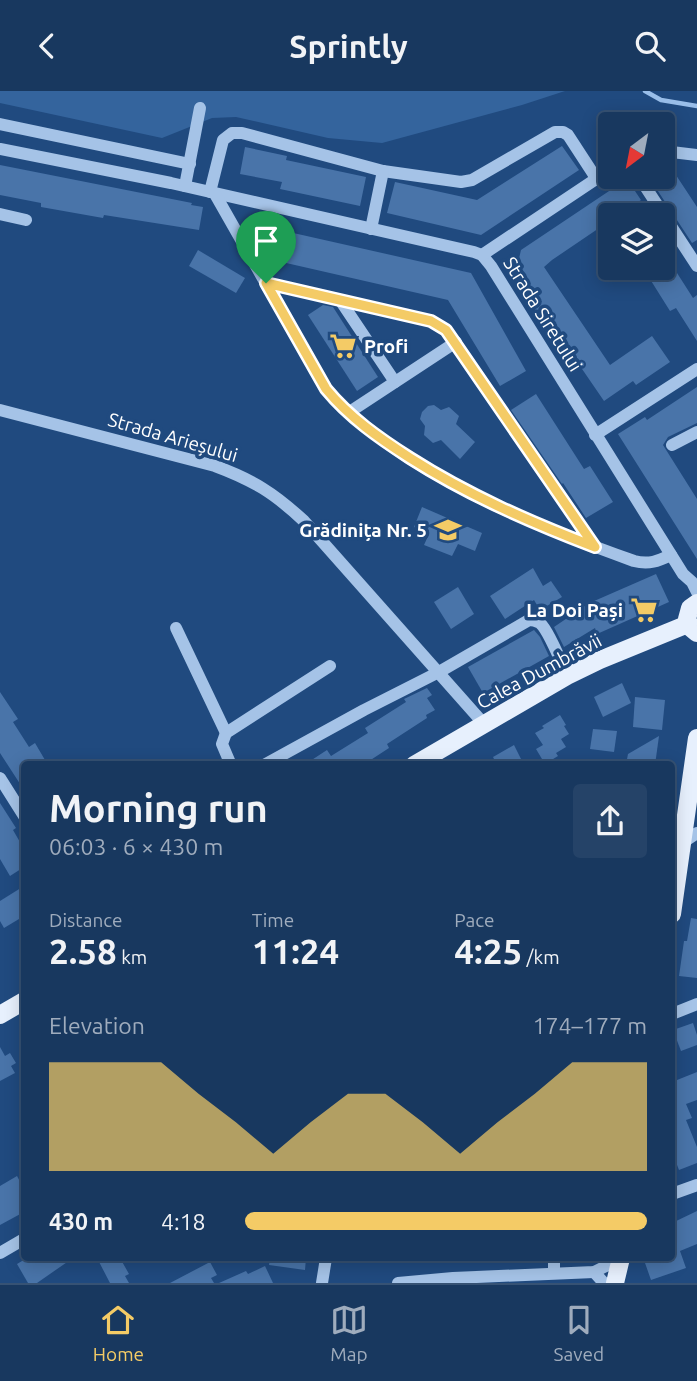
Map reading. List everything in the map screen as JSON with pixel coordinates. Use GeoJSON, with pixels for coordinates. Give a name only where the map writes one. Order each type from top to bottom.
{"type":"FeatureCollection","features":[{"type":"Feature","properties":{"kind":"main road"},"geometry":{"type":"LineString","coordinates":[[694,633],[687,615],[696,600]]}},
{"type":"Feature","properties":{"kind":"main road","name":"Calea Dumbrăvii"},"geometry":{"type":"LineString","coordinates":[[421,761],[567,676],[600,660],[694,633]]}},
{"type":"Feature","properties":{"kind":"main road"},"geometry":{"type":"LineString","coordinates":[[675,892],[697,738]]}},
{"type":"Feature","properties":{"kind":"main road"},"geometry":{"type":"LineString","coordinates":[[0,1015],[21,1002]]}},
{"type":"Feature","properties":{"kind":"main road"},"geometry":{"type":"LineString","coordinates":[[615,1283],[620,1261]]}},
{"type":"Feature","properties":{"kind":"street"},"geometry":{"type":"LineString","coordinates":[[185,186],[200,108]]}},
{"type":"Feature","properties":{"kind":"street"},"geometry":{"type":"LineString","coordinates":[[0,124],[190,164]]}},
{"type":"Feature","properties":{"kind":"street"},"geometry":{"type":"LineString","coordinates":[[482,255],[596,178],[568,135],[555,132],[472,180],[461,182],[383,171],[242,134],[232,133],[223,140],[212,193],[326,389],[348,413],[387,444],[450,483],[518,516],[634,561],[647,564],[671,555]]}},
{"type":"Feature","properties":{"kind":"street","name":"Strada Siretului"},"geometry":{"type":"LineString","coordinates":[[0,149],[185,186],[482,255],[683,574],[696,600]]}},
{"type":"Feature","properties":{"kind":"street"},"geometry":{"type":"LineString","coordinates":[[676,153],[697,155]]}},
{"type":"Feature","properties":{"kind":"street"},"geometry":{"type":"LineString","coordinates":[[371,229],[383,171]]}},
{"type":"Feature","properties":{"kind":"street"},"geometry":{"type":"LineString","coordinates":[[647,189],[697,266]]}},
{"type":"Feature","properties":{"kind":"street"},"geometry":{"type":"LineString","coordinates":[[0,214],[26,220]]}},
{"type":"Feature","properties":{"kind":"street"},"geometry":{"type":"LineString","coordinates":[[266,283],[431,321],[446,330],[595,547]]}},
{"type":"Feature","properties":{"kind":"street"},"geometry":{"type":"LineString","coordinates":[[340,300],[395,382]]}},
{"type":"Feature","properties":{"kind":"street"},"geometry":{"type":"LineString","coordinates":[[348,413],[456,342]]}},
{"type":"Feature","properties":{"kind":"street"},"geometry":{"type":"LineString","coordinates":[[595,435],[697,369]]}},
{"type":"Feature","properties":{"kind":"street","name":"Strada Arieșului"},"geometry":{"type":"LineString","coordinates":[[0,411],[215,466],[262,486],[304,521],[484,724]]}},
{"type":"Feature","properties":{"kind":"street"},"geometry":{"type":"LineString","coordinates":[[672,445],[697,432]]}},
{"type":"Feature","properties":{"kind":"street"},"geometry":{"type":"LineString","coordinates":[[271,761],[439,672],[529,619],[543,627],[567,676]]}},
{"type":"Feature","properties":{"kind":"street"},"geometry":{"type":"LineString","coordinates":[[176,628],[226,733]]}},
{"type":"Feature","properties":{"kind":"street"},"geometry":{"type":"LineString","coordinates":[[229,761],[222,744],[226,733],[330,666]]}},
{"type":"Feature","properties":{"kind":"street"},"geometry":{"type":"LineString","coordinates":[[0,778],[21,811]]}},
{"type":"Feature","properties":{"kind":"street"},"geometry":{"type":"LineString","coordinates":[[682,843],[697,833]]}},
{"type":"Feature","properties":{"kind":"street"},"geometry":{"type":"LineString","coordinates":[[675,1013],[697,1004]]}},
{"type":"Feature","properties":{"kind":"street"},"geometry":{"type":"LineString","coordinates":[[675,1193],[697,1185]]}},
{"type":"Feature","properties":{"kind":"street"},"geometry":{"type":"LineString","coordinates":[[0,1254],[21,1241]]}},
{"type":"Feature","properties":{"kind":"street"},"geometry":{"type":"LineString","coordinates":[[322,1283],[326,1261]]}},
{"type":"Feature","properties":{"kind":"street"},"geometry":{"type":"LineString","coordinates":[[554,1261],[554,1273]]}},
{"type":"Feature","properties":{"kind":"street"},"geometry":{"type":"LineString","coordinates":[[398,1283],[594,1272],[610,1261]]}},
{"type":"Feature","properties":{"kind":"street"},"geometry":{"type":"LineString","coordinates":[[594,1272],[604,1283]]}},
{"type":"Feature","properties":{"kind":"shaded area"},"geometry":{"type":"Polygon","coordinates":[[[0,91],[565,91],[382,143],[328,138],[236,117],[212,118],[162,138],[0,103],[0,91]]]}},
{"type":"Feature","properties":{"kind":"building"},"geometry":{"type":"Polygon","coordinates":[[[562,146],[579,170],[481,235],[387,213],[395,182],[477,200],[562,146]]]}},
{"type":"Feature","properties":{"kind":"building"},"geometry":{"type":"Polygon","coordinates":[[[245,147],[287,156],[286,160],[366,177],[360,206],[280,189],[282,182],[240,174],[245,147]]]}},
{"type":"Feature","properties":{"kind":"building"},"geometry":{"type":"Polygon","coordinates":[[[0,165],[192,203],[191,205],[203,207],[199,230],[104,215],[103,218],[41,207],[41,203],[0,195],[0,165]]]}},
{"type":"Feature","properties":{"kind":"building"},"geometry":{"type":"Polygon","coordinates":[[[676,175],[697,207],[697,240],[692,243],[675,217],[675,203],[666,203],[657,189],[676,189],[676,175]]]}},
{"type":"Feature","properties":{"kind":"building"},"geometry":{"type":"Polygon","coordinates":[[[612,189],[634,189],[641,200],[637,203],[598,203],[598,229],[544,267],[610,365],[652,336],[670,362],[636,385],[633,381],[604,401],[580,366],[575,369],[515,276],[521,250],[612,189]]]}},
{"type":"Feature","properties":{"kind":"building"},"geometry":{"type":"Polygon","coordinates":[[[280,230],[471,273],[526,371],[500,386],[448,300],[273,260],[280,230]]]}},
{"type":"Feature","properties":{"kind":"building"},"geometry":{"type":"Polygon","coordinates":[[[198,250],[245,278],[236,293],[189,266],[198,250]]]}},
{"type":"Feature","properties":{"kind":"building"},"geometry":{"type":"Polygon","coordinates":[[[675,270],[693,298],[697,295],[697,341],[676,308],[670,311],[651,280],[675,280],[675,270]]]}},
{"type":"Feature","properties":{"kind":"building","name":"Profi"},"geometry":{"type":"Polygon","coordinates":[[[323,305],[333,307],[378,377],[357,391],[308,315],[323,305]]]}},
{"type":"Feature","properties":{"kind":"building"},"geometry":{"type":"Polygon","coordinates":[[[697,387],[697,423],[668,437],[663,445],[697,499],[697,559],[618,434],[645,417],[647,420],[697,387]]]}},
{"type":"Feature","properties":{"kind":"building"},"geometry":{"type":"Polygon","coordinates":[[[536,394],[584,469],[590,466],[613,502],[586,518],[511,410],[536,394]]]}},
{"type":"Feature","properties":{"kind":"building"},"geometry":{"type":"Polygon","coordinates":[[[434,405],[441,410],[449,407],[459,416],[456,424],[475,442],[460,459],[441,440],[433,443],[424,435],[425,426],[420,419],[422,412],[428,406],[434,405]]]}},
{"type":"Feature","properties":{"kind":"building","name":"Grădinița Nr. 5"},"geometry":{"type":"Polygon","coordinates":[[[422,507],[482,533],[475,551],[458,544],[452,556],[424,545],[429,534],[414,527],[422,507]]]}},
{"type":"Feature","properties":{"kind":"building"},"geometry":{"type":"Polygon","coordinates":[[[533,568],[543,586],[551,581],[562,597],[540,610],[534,600],[505,619],[490,596],[533,568]]]}},
{"type":"Feature","properties":{"kind":"building"},"geometry":{"type":"Polygon","coordinates":[[[656,574],[669,602],[597,634],[595,628],[564,647],[554,627],[585,605],[656,574]]]}},
{"type":"Feature","properties":{"kind":"building"},"geometry":{"type":"Polygon","coordinates":[[[458,587],[474,614],[451,629],[434,602],[458,587]]]}},
{"type":"Feature","properties":{"kind":"building"},"geometry":{"type":"Polygon","coordinates":[[[534,630],[549,656],[483,693],[468,667],[534,630]]]}},
{"type":"Feature","properties":{"kind":"building"},"geometry":{"type":"Polygon","coordinates":[[[622,683],[631,703],[603,717],[594,697],[622,683]]]}},
{"type":"Feature","properties":{"kind":"building"},"geometry":{"type":"Polygon","coordinates":[[[427,688],[432,695],[427,698],[435,710],[387,744],[389,748],[369,761],[310,761],[327,750],[331,756],[368,733],[365,728],[406,702],[404,699],[427,688]]]}},
{"type":"Feature","properties":{"kind":"building"},"geometry":{"type":"Polygon","coordinates":[[[0,692],[18,719],[13,722],[29,747],[35,743],[45,760],[21,761],[21,785],[0,753],[0,692]]]}},
{"type":"Feature","properties":{"kind":"building"},"geometry":{"type":"Polygon","coordinates":[[[635,697],[665,700],[662,730],[633,727],[635,697]]]}},
{"type":"Feature","properties":{"kind":"building"},"geometry":{"type":"Polygon","coordinates":[[[560,715],[569,734],[561,739],[566,747],[550,761],[543,761],[536,749],[543,745],[535,733],[544,728],[542,726],[560,715]]]}},
{"type":"Feature","properties":{"kind":"building"},"geometry":{"type":"Polygon","coordinates":[[[593,729],[617,731],[614,752],[590,749],[593,729]]]}},
{"type":"Feature","properties":{"kind":"building"},"geometry":{"type":"Polygon","coordinates":[[[659,736],[656,761],[627,761],[628,754],[659,736]]]}},
{"type":"Feature","properties":{"kind":"building"},"geometry":{"type":"Polygon","coordinates":[[[514,745],[522,761],[495,761],[493,757],[514,745]]]}},
{"type":"Feature","properties":{"kind":"building"},"geometry":{"type":"Polygon","coordinates":[[[0,803],[16,828],[13,830],[21,844],[21,869],[10,876],[0,859],[0,803]]]}},
{"type":"Feature","properties":{"kind":"building"},"geometry":{"type":"Polygon","coordinates":[[[21,888],[21,918],[4,928],[0,921],[0,901],[21,888]]]}},
{"type":"Feature","properties":{"kind":"building"},"geometry":{"type":"Polygon","coordinates":[[[691,918],[697,919],[697,978],[679,976],[684,941],[687,941],[691,918]]]}},
{"type":"Feature","properties":{"kind":"building"},"geometry":{"type":"Polygon","coordinates":[[[693,1023],[697,1045],[681,1051],[675,1029],[693,1023]]]}},
{"type":"Feature","properties":{"kind":"building"},"geometry":{"type":"Polygon","coordinates":[[[0,1047],[5,1056],[10,1053],[16,1063],[11,1066],[15,1073],[0,1081],[0,1047]]]}},
{"type":"Feature","properties":{"kind":"building"},"geometry":{"type":"Polygon","coordinates":[[[697,1072],[697,1100],[686,1104],[692,1118],[686,1120],[697,1147],[697,1163],[679,1170],[675,1160],[675,1081],[697,1072]]]}},
{"type":"Feature","properties":{"kind":"building"},"geometry":{"type":"Polygon","coordinates":[[[17,1176],[21,1183],[21,1214],[0,1225],[0,1186],[17,1176]]]}},
{"type":"Feature","properties":{"kind":"building"},"geometry":{"type":"Polygon","coordinates":[[[697,1211],[697,1244],[680,1251],[686,1268],[651,1280],[645,1263],[675,1261],[675,1222],[697,1211]]]}},
{"type":"Feature","properties":{"kind":"building"},"geometry":{"type":"Polygon","coordinates":[[[22,1261],[69,1261],[37,1283],[28,1283],[17,1264],[22,1261]]]}},
{"type":"Feature","properties":{"kind":"building"},"geometry":{"type":"Polygon","coordinates":[[[99,1261],[122,1261],[129,1274],[125,1276],[129,1283],[110,1283],[99,1261]]]}},
{"type":"Feature","properties":{"kind":"building"},"geometry":{"type":"Polygon","coordinates":[[[270,1261],[306,1261],[305,1270],[269,1265],[270,1261]]]}},
{"type":"Feature","properties":{"kind":"building"},"geometry":{"type":"Polygon","coordinates":[[[210,1262],[217,1275],[211,1278],[214,1283],[170,1283],[210,1262]]]}},
{"type":"Feature","properties":{"kind":"building"},"geometry":{"type":"Polygon","coordinates":[[[265,1266],[273,1283],[219,1283],[246,1271],[248,1274],[265,1266]]]}},
{"type":"Feature","properties":{"kind":"waterway"},"geometry":{"type":"LineString","coordinates":[[645,91],[661,100],[697,106]]}},
{"type":"Feature","properties":{"kind":"place","name":"Profi"},"geometry":{"type":"Point","coordinates":[343,346]}},
{"type":"Feature","properties":{"kind":"place","name":"Grădinița Nr. 5"},"geometry":{"type":"Point","coordinates":[448,530]}},
{"type":"Feature","properties":{"kind":"place","name":"La Doi Pași"},"geometry":{"type":"Point","coordinates":[644,610]}},
{"type":"Feature","properties":{"kind":"route"},"geometry":{"type":"LineString","coordinates":[[266,283],[431,321],[446,330],[595,547],[490,504],[450,483],[387,444],[358,422],[326,389],[266,283]]}}]}
